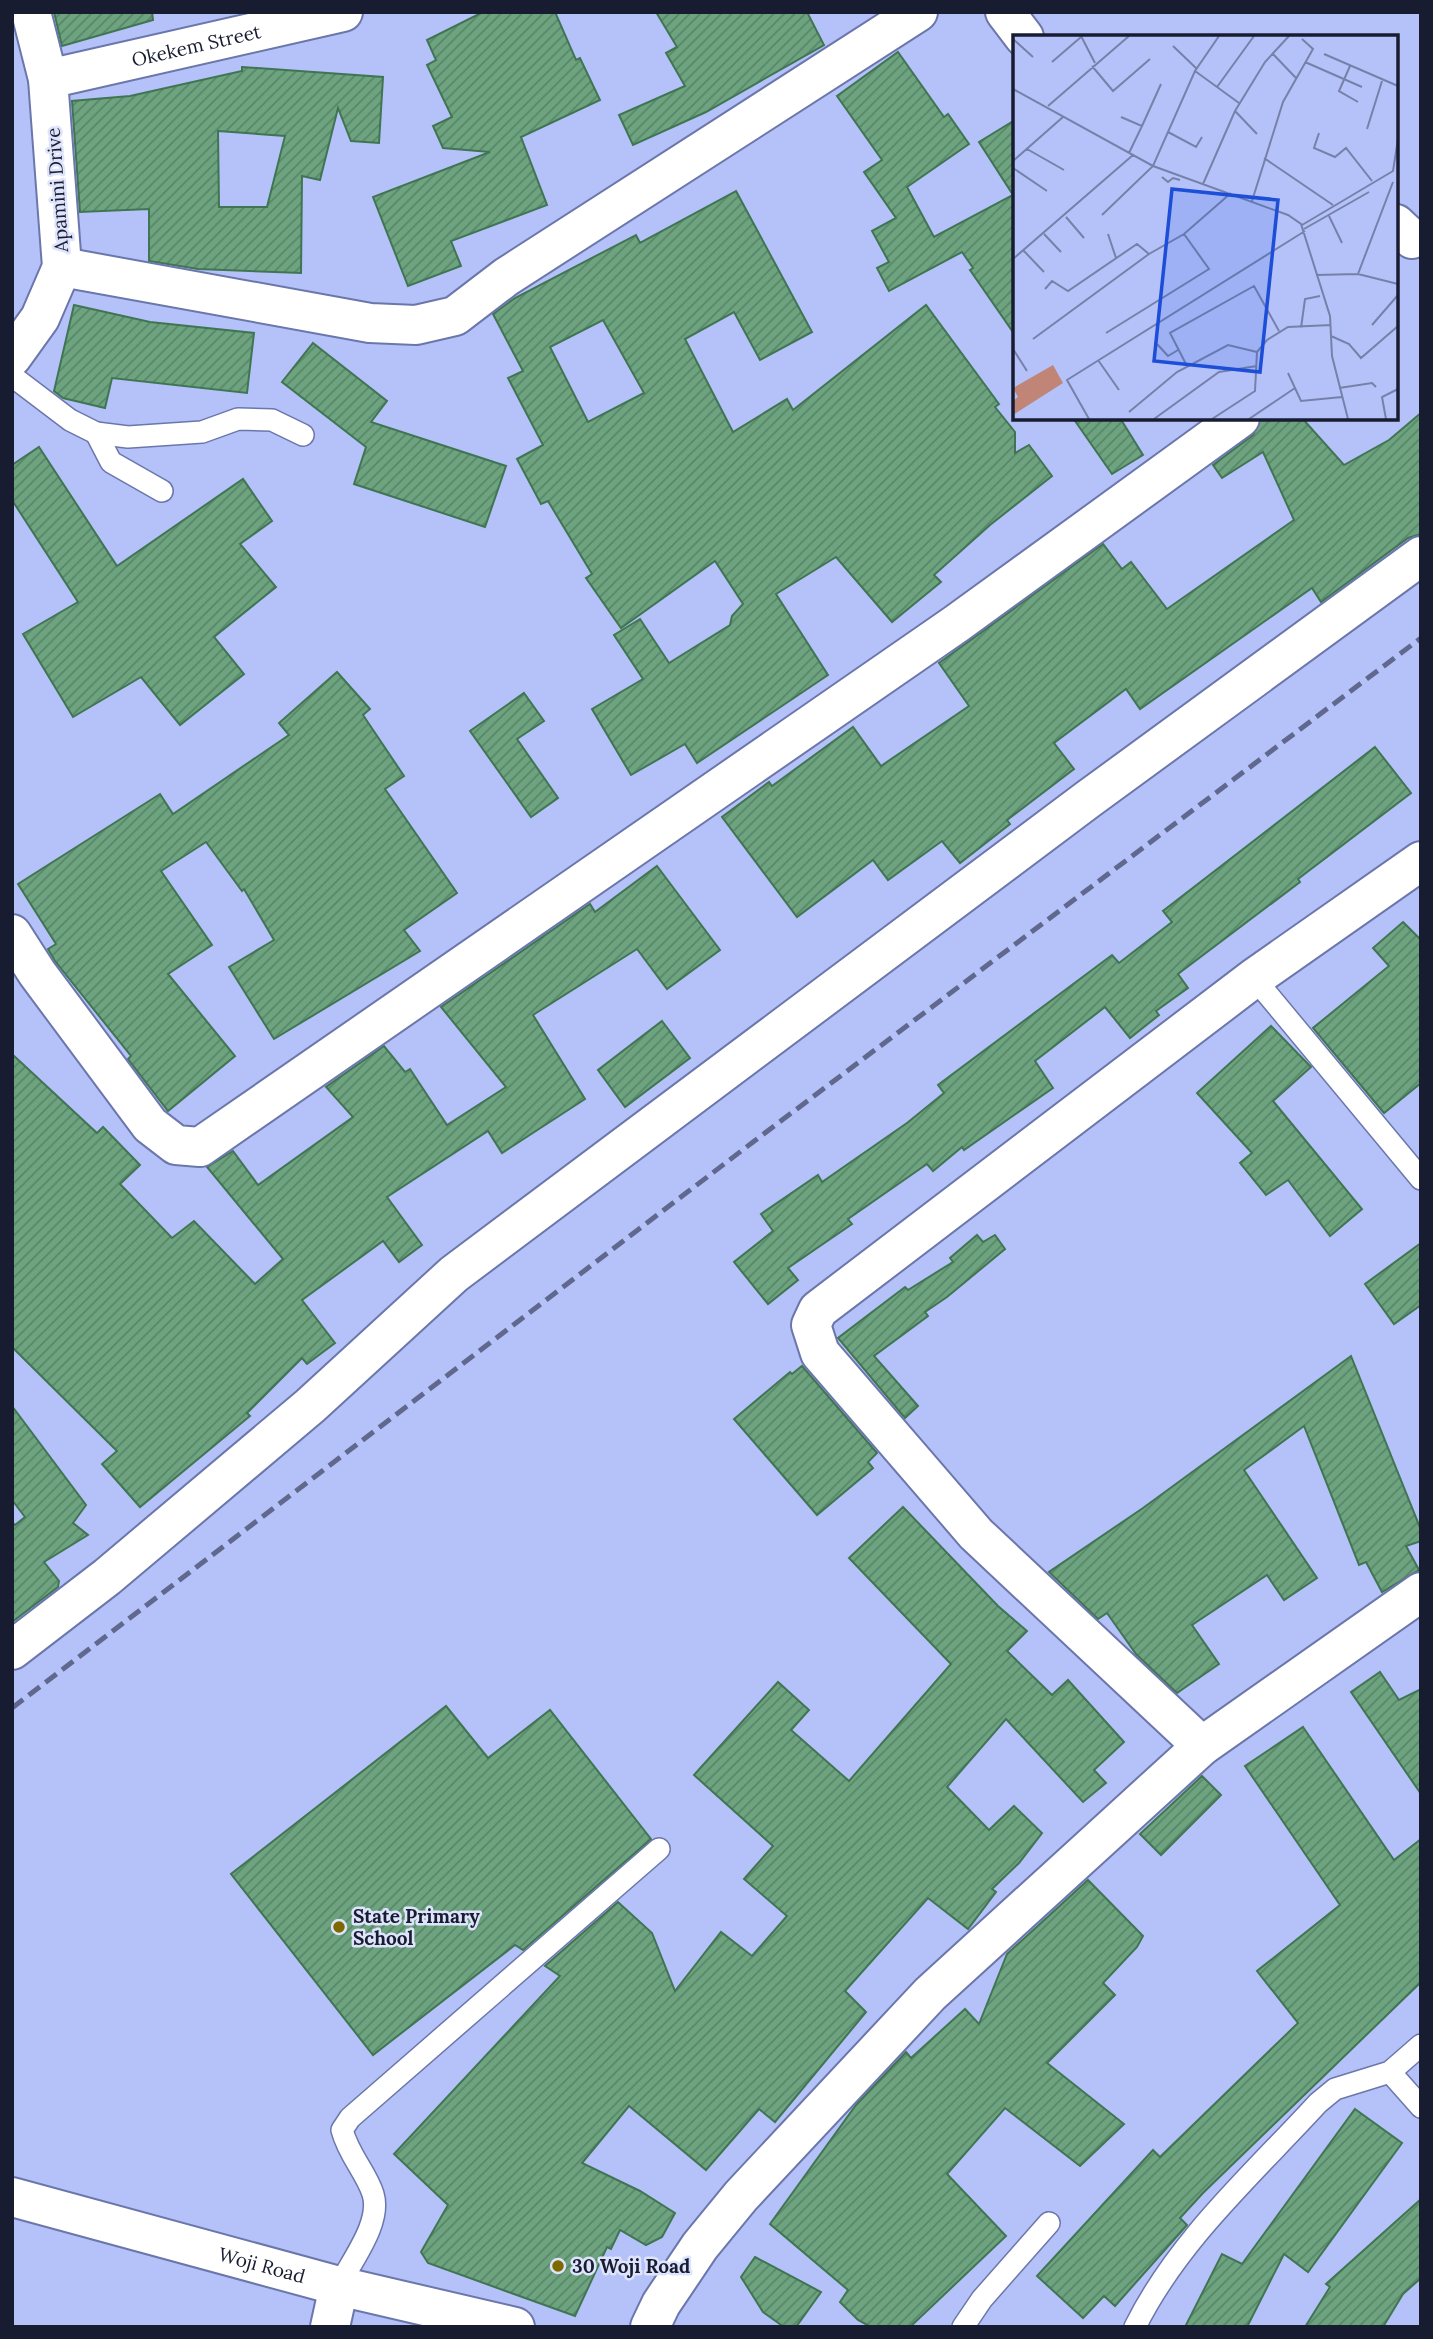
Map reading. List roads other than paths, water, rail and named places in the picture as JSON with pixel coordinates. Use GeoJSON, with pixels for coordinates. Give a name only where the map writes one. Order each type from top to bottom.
{"type":"FeatureCollection","features":[{"type":"Feature","properties":{"kind":"street","name":"Apamini Drive"},"geometry":{"type":"LineString","coordinates":[[12,357],[40,318],[62,267],[48,79],[31,12]]}},
{"type":"Feature","properties":{"kind":"street","name":"Okekem Street"},"geometry":{"type":"LineString","coordinates":[[48,79],[344,12]]}},
{"type":"Feature","properties":{"kind":"street"},"geometry":{"type":"LineString","coordinates":[[62,267],[370,323],[416,325],[455,316],[506,277],[918,12]]}},
{"type":"Feature","properties":{"kind":"street"},"geometry":{"type":"LineString","coordinates":[[1005,12],[1022,35]]}},
{"type":"Feature","properties":{"kind":"street"},"geometry":{"type":"LineString","coordinates":[[12,934],[37,974],[150,1125],[176,1145],[200,1147],[956,624],[1237,420]]}},
{"type":"Feature","properties":{"kind":"street"},"geometry":{"type":"LineString","coordinates":[[12,1650],[107,1577],[310,1406],[454,1274],[1087,800],[1421,556]]}},
{"type":"Feature","properties":{"kind":"street"},"geometry":{"type":"LineString","coordinates":[[1202,1746],[976,1534],[820,1353],[811,1325],[818,1310],[1254,978],[1416,874]]}},
{"type":"Feature","properties":{"kind":"street"},"geometry":{"type":"LineString","coordinates":[[650,2327],[661,2304],[700,2246],[741,2196],[930,1994],[1202,1746],[1421,1592]]}},
{"type":"Feature","properties":{"kind":"street","name":"Woji Road"},"geometry":{"type":"LineString","coordinates":[[12,2197],[339,2286],[514,2327]]}},
{"type":"Feature","properties":{"kind":"street"},"geometry":{"type":"LineString","coordinates":[[330,2327],[339,2286]]}},
{"type":"Feature","properties":{"kind":"lane"},"geometry":{"type":"LineString","coordinates":[[12,376],[70,420],[96,433],[128,437],[202,432],[238,419],[272,419],[303,435]]}},
{"type":"Feature","properties":{"kind":"lane"},"geometry":{"type":"LineString","coordinates":[[96,433],[111,462],[162,491]]}},
{"type":"Feature","properties":{"kind":"lane"},"geometry":{"type":"LineString","coordinates":[[1254,978],[1421,1180]]}},
{"type":"Feature","properties":{"kind":"lane"},"geometry":{"type":"LineString","coordinates":[[339,2286],[375,2209],[373,2193],[347,2150],[342,2130],[350,2118],[659,1849]]}},
{"type":"Feature","properties":{"kind":"lane"},"geometry":{"type":"LineString","coordinates":[[1135,2327],[1154,2290],[1184,2248],[1318,2103],[1335,2089],[1390,2072],[1421,2045]]}},
{"type":"Feature","properties":{"kind":"lane"},"geometry":{"type":"LineString","coordinates":[[1390,2072],[1421,2107]]}},
{"type":"Feature","properties":{"kind":"lane"},"geometry":{"type":"LineString","coordinates":[[963,2327],[982,2299],[1049,2223]]}},
{"type":"Feature","properties":{"kind":"railway"},"geometry":{"type":"LineString","coordinates":[[12,1708],[753,1142],[1421,638]]}},
{"type":"Feature","properties":{"kind":"place","name":"State Primary School"},"geometry":{"type":"Point","coordinates":[339,1927]}},
{"type":"Feature","properties":{"kind":"place","name":"30 Woji Road"},"geometry":{"type":"Point","coordinates":[558,2266]}}]}
